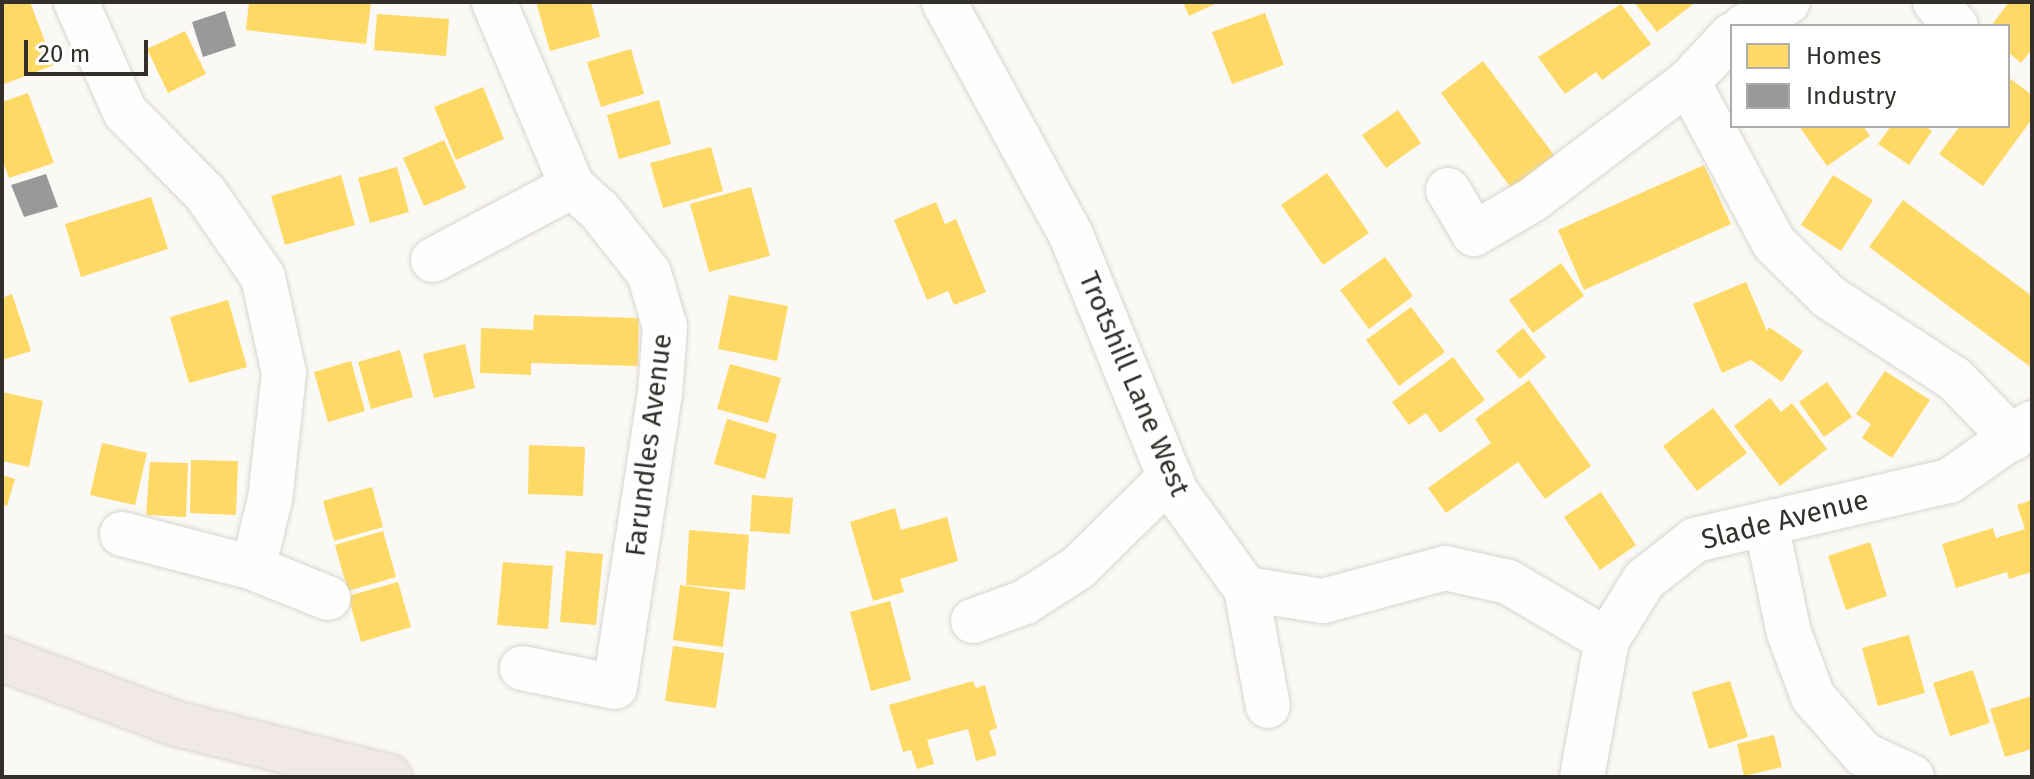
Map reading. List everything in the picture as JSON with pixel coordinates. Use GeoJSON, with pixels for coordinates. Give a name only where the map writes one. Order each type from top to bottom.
{"type":"FeatureCollection","features":[{"type":"Feature","properties":{"kind":"main road"},"geometry":{"type":"LineString","coordinates":[[2,659],[177,724],[389,777]]}},
{"type":"Feature","properties":{"kind":"street"},"geometry":{"type":"LineString","coordinates":[[76,2],[125,112],[205,193],[263,277],[284,373],[270,499],[253,568]]}},
{"type":"Feature","properties":{"kind":"street","name":"Farundles Avenue"},"geometry":{"type":"LineString","coordinates":[[494,2],[572,186],[599,210],[649,273],[665,327],[615,687],[522,668]]}},
{"type":"Feature","properties":{"kind":"street","name":"Trotshill Lane West"},"geometry":{"type":"LineString","coordinates":[[944,2],[1071,235],[1170,477],[1216,553],[1246,589]]}},
{"type":"Feature","properties":{"kind":"street"},"geometry":{"type":"LineString","coordinates":[[1749,24],[1788,2]]}},
{"type":"Feature","properties":{"kind":"street"},"geometry":{"type":"LineString","coordinates":[[1935,2],[1954,24]]}},
{"type":"Feature","properties":{"kind":"street"},"geometry":{"type":"LineString","coordinates":[[1448,190],[1474,234],[1532,200],[1688,82],[1730,37]]}},
{"type":"Feature","properties":{"kind":"street"},"geometry":{"type":"LineString","coordinates":[[1688,82],[1774,243],[1829,297],[1955,379],[2023,431]]}},
{"type":"Feature","properties":{"kind":"street"},"geometry":{"type":"LineString","coordinates":[[433,260],[572,186]]}},
{"type":"Feature","properties":{"kind":"street","name":"Slade Avenue"},"geometry":{"type":"LineString","coordinates":[[1582,777],[1607,640],[1644,580],[1695,540],[1949,481],[2023,431]]}},
{"type":"Feature","properties":{"kind":"street"},"geometry":{"type":"LineString","coordinates":[[973,621],[1025,602],[1079,567],[1170,477]]}},
{"type":"Feature","properties":{"kind":"street"},"geometry":{"type":"LineString","coordinates":[[1766,524],[1789,633],[1813,697],[1863,754],[1912,777]]}},
{"type":"Feature","properties":{"kind":"street"},"geometry":{"type":"LineString","coordinates":[[122,534],[253,568],[328,598]]}},
{"type":"Feature","properties":{"kind":"street"},"geometry":{"type":"LineString","coordinates":[[1268,706],[1246,589],[1323,601],[1445,568],[1508,582],[1607,640]]}},
{"type":"Feature","properties":{"kind":"building: Homes"},"geometry":{"type":"Polygon","coordinates":[[[2,2],[30,2],[54,65],[2,85],[2,2]]]}},
{"type":"Feature","properties":{"kind":"building: Homes"},"geometry":{"type":"Polygon","coordinates":[[[249,2],[371,2],[366,44],[246,30],[249,2]]]}},
{"type":"Feature","properties":{"kind":"building: Homes"},"geometry":{"type":"Polygon","coordinates":[[[536,2],[591,2],[600,37],[550,51],[536,2]]]}},
{"type":"Feature","properties":{"kind":"building: Homes"},"geometry":{"type":"Polygon","coordinates":[[[1183,2],[1219,2],[1189,16],[1183,2]]]}},
{"type":"Feature","properties":{"kind":"building: Homes"},"geometry":{"type":"Polygon","coordinates":[[[1634,2],[1696,2],[1657,32],[1634,2]]]}},
{"type":"Feature","properties":{"kind":"building: Homes"},"geometry":{"type":"Polygon","coordinates":[[[2009,2],[2032,2],[2032,49],[2021,63],[2010,54],[2010,24],[1992,24],[2009,2]]]}},
{"type":"Feature","properties":{"kind":"building: Homes"},"geometry":{"type":"Polygon","coordinates":[[[1621,4],[1651,44],[1602,80],[1596,72],[1565,94],[1538,57],[1621,4]]]}},
{"type":"Feature","properties":{"kind":"building: Homes"},"geometry":{"type":"Polygon","coordinates":[[[1265,13],[1284,65],[1232,84],[1212,32],[1265,13]]]}},
{"type":"Feature","properties":{"kind":"building: Homes"},"geometry":{"type":"Polygon","coordinates":[[[377,14],[449,19],[446,56],[374,50],[377,14]]]}},
{"type":"Feature","properties":{"kind":"building: Homes"},"geometry":{"type":"Polygon","coordinates":[[[185,31],[206,74],[168,93],[147,49],[185,31]]]}},
{"type":"Feature","properties":{"kind":"building: Homes"},"geometry":{"type":"Polygon","coordinates":[[[631,49],[644,94],[601,107],[587,62],[631,49]]]}},
{"type":"Feature","properties":{"kind":"building: Homes"},"geometry":{"type":"Polygon","coordinates":[[[1483,61],[1557,159],[1514,192],[1441,93],[1483,61]]]}},
{"type":"Feature","properties":{"kind":"building: Homes"},"geometry":{"type":"Polygon","coordinates":[[[2010,78],[2032,95],[2032,119],[1983,186],[1939,154],[1958,128],[2010,128],[2010,78]]]}},
{"type":"Feature","properties":{"kind":"building: Homes"},"geometry":{"type":"Polygon","coordinates":[[[483,87],[504,139],[456,160],[434,107],[483,87]]]}},
{"type":"Feature","properties":{"kind":"building: Homes"},"geometry":{"type":"Polygon","coordinates":[[[28,93],[54,163],[9,178],[2,160],[2,102],[28,93]]]}},
{"type":"Feature","properties":{"kind":"building: Homes"},"geometry":{"type":"Polygon","coordinates":[[[659,100],[671,144],[619,159],[607,115],[659,100]]]}},
{"type":"Feature","properties":{"kind":"building: Homes"},"geometry":{"type":"Polygon","coordinates":[[[1398,110],[1421,143],[1386,168],[1362,135],[1398,110]]]}},
{"type":"Feature","properties":{"kind":"building: Homes"},"geometry":{"type":"Polygon","coordinates":[[[1800,128],[1864,128],[1870,136],[1827,166],[1800,128]]]}},
{"type":"Feature","properties":{"kind":"building: Homes"},"geometry":{"type":"Polygon","coordinates":[[[1890,128],[1928,128],[1932,131],[1909,165],[1878,144],[1890,128]]]}},
{"type":"Feature","properties":{"kind":"building: Homes"},"geometry":{"type":"Polygon","coordinates":[[[444,140],[466,188],[424,206],[403,158],[444,140]]]}},
{"type":"Feature","properties":{"kind":"building: Homes"},"geometry":{"type":"Polygon","coordinates":[[[711,147],[723,191],[663,208],[650,163],[711,147]]]}},
{"type":"Feature","properties":{"kind":"building: Homes"},"geometry":{"type":"Polygon","coordinates":[[[1704,165],[1731,224],[1584,290],[1558,230],[1704,165]]]}},
{"type":"Feature","properties":{"kind":"building: Homes"},"geometry":{"type":"Polygon","coordinates":[[[397,167],[409,212],[370,223],[358,178],[397,167]]]}},
{"type":"Feature","properties":{"kind":"building: Homes"},"geometry":{"type":"Polygon","coordinates":[[[1327,173],[1369,233],[1323,265],[1281,205],[1327,173]]]}},
{"type":"Feature","properties":{"kind":"building: Homes"},"geometry":{"type":"Polygon","coordinates":[[[341,175],[355,225],[285,245],[271,196],[341,175]]]}},
{"type":"Feature","properties":{"kind":"building: Homes"},"geometry":{"type":"Polygon","coordinates":[[[1833,175],[1873,200],[1841,251],[1801,225],[1833,175]]]}},
{"type":"Feature","properties":{"kind":"building: Homes"},"geometry":{"type":"Polygon","coordinates":[[[751,187],[770,256],[709,272],[690,204],[751,187]]]}},
{"type":"Feature","properties":{"kind":"building: Homes"},"geometry":{"type":"Polygon","coordinates":[[[151,197],[168,249],[81,277],[65,224],[151,197]]]}},
{"type":"Feature","properties":{"kind":"building: Homes"},"geometry":{"type":"Polygon","coordinates":[[[1903,200],[2032,296],[2032,368],[1869,247],[1903,200]]]}},
{"type":"Feature","properties":{"kind":"building: Homes"},"geometry":{"type":"Polygon","coordinates":[[[936,202],[945,224],[956,219],[986,292],[954,305],[948,291],[927,300],[894,220],[936,202]]]}},
{"type":"Feature","properties":{"kind":"building: Homes"},"geometry":{"type":"Polygon","coordinates":[[[1385,257],[1413,296],[1369,329],[1340,290],[1385,257]]]}},
{"type":"Feature","properties":{"kind":"building: Homes"},"geometry":{"type":"Polygon","coordinates":[[[1561,263],[1584,296],[1533,333],[1509,300],[1561,263]]]}},
{"type":"Feature","properties":{"kind":"building: Homes"},"geometry":{"type":"Polygon","coordinates":[[[1746,282],[1767,331],[1769,327],[1803,351],[1782,382],[1751,360],[1722,373],[1693,304],[1746,282]]]}},
{"type":"Feature","properties":{"kind":"building: Homes"},"geometry":{"type":"Polygon","coordinates":[[[12,294],[31,351],[2,360],[2,298],[12,294]]]}},
{"type":"Feature","properties":{"kind":"building: Homes"},"geometry":{"type":"Polygon","coordinates":[[[729,295],[788,306],[777,361],[718,349],[729,295]]]}},
{"type":"Feature","properties":{"kind":"building: Homes"},"geometry":{"type":"Polygon","coordinates":[[[228,300],[247,367],[189,383],[170,317],[228,300]]]}},
{"type":"Feature","properties":{"kind":"building: Homes"},"geometry":{"type":"Polygon","coordinates":[[[1411,307],[1445,352],[1399,386],[1366,340],[1411,307]]]}},
{"type":"Feature","properties":{"kind":"building: Homes"},"geometry":{"type":"Polygon","coordinates":[[[534,315],[639,318],[638,366],[531,363],[531,375],[480,373],[481,328],[533,330],[534,315]]]}},
{"type":"Feature","properties":{"kind":"building: Homes"},"geometry":{"type":"Polygon","coordinates":[[[1523,328],[1546,357],[1520,379],[1496,351],[1523,328]]]}},
{"type":"Feature","properties":{"kind":"building: Homes"},"geometry":{"type":"Polygon","coordinates":[[[465,344],[475,388],[434,398],[423,354],[465,344]]]}},
{"type":"Feature","properties":{"kind":"building: Homes"},"geometry":{"type":"Polygon","coordinates":[[[400,350],[413,397],[371,409],[358,362],[400,350]]]}},
{"type":"Feature","properties":{"kind":"building: Homes"},"geometry":{"type":"Polygon","coordinates":[[[1453,357],[1485,400],[1440,433],[1426,413],[1409,425],[1392,402],[1453,357]]]}},
{"type":"Feature","properties":{"kind":"building: Homes"},"geometry":{"type":"Polygon","coordinates":[[[351,361],[365,411],[328,422],[314,372],[351,361]]]}},
{"type":"Feature","properties":{"kind":"building: Homes"},"geometry":{"type":"Polygon","coordinates":[[[730,364],[781,378],[768,423],[717,409],[730,364]]]}},
{"type":"Feature","properties":{"kind":"building: Homes"},"geometry":{"type":"Polygon","coordinates":[[[1885,371],[1930,400],[1892,458],[1862,438],[1871,424],[1856,414],[1885,371]]]}},
{"type":"Feature","properties":{"kind":"building: Homes"},"geometry":{"type":"Polygon","coordinates":[[[1529,380],[1591,466],[1545,499],[1518,462],[1446,513],[1428,488],[1491,443],[1475,419],[1529,380]]]}},
{"type":"Feature","properties":{"kind":"building: Homes"},"geometry":{"type":"Polygon","coordinates":[[[1827,382],[1852,417],[1824,437],[1799,402],[1827,382]]]}},
{"type":"Feature","properties":{"kind":"building: Homes"},"geometry":{"type":"Polygon","coordinates":[[[2,392],[43,401],[29,467],[2,461],[2,392]]]}},
{"type":"Feature","properties":{"kind":"building: Homes"},"geometry":{"type":"Polygon","coordinates":[[[1770,398],[1781,412],[1792,403],[1827,449],[1780,486],[1734,426],[1770,398]]]}},
{"type":"Feature","properties":{"kind":"building: Homes"},"geometry":{"type":"Polygon","coordinates":[[[1713,408],[1747,453],[1697,491],[1663,446],[1713,408]]]}},
{"type":"Feature","properties":{"kind":"building: Homes"},"geometry":{"type":"Polygon","coordinates":[[[727,419],[777,434],[765,479],[714,464],[727,419]]]}},
{"type":"Feature","properties":{"kind":"building: Homes"},"geometry":{"type":"Polygon","coordinates":[[[102,443],[147,453],[135,505],[90,495],[102,443]]]}},
{"type":"Feature","properties":{"kind":"building: Homes"},"geometry":{"type":"Polygon","coordinates":[[[529,445],[585,447],[583,496],[528,494],[529,445]]]}},
{"type":"Feature","properties":{"kind":"building: Homes"},"geometry":{"type":"Polygon","coordinates":[[[191,460],[238,461],[236,515],[190,513],[191,460]]]}},
{"type":"Feature","properties":{"kind":"building: Homes"},"geometry":{"type":"Polygon","coordinates":[[[150,462],[188,463],[186,517],[146,515],[150,462]]]}},
{"type":"Feature","properties":{"kind":"building: Homes"},"geometry":{"type":"Polygon","coordinates":[[[2,475],[15,479],[7,506],[2,505],[2,475]]]}},
{"type":"Feature","properties":{"kind":"building: Homes"},"geometry":{"type":"Polygon","coordinates":[[[372,487],[383,527],[334,541],[323,501],[372,487]]]}},
{"type":"Feature","properties":{"kind":"building: Homes"},"geometry":{"type":"Polygon","coordinates":[[[1601,492],[1636,545],[1600,570],[1564,517],[1601,492]]]}},
{"type":"Feature","properties":{"kind":"building: Homes"},"geometry":{"type":"Polygon","coordinates":[[[752,495],[793,498],[790,534],[750,531],[752,495]]]}},
{"type":"Feature","properties":{"kind":"building: Homes"},"geometry":{"type":"Polygon","coordinates":[[[2032,500],[2032,572],[2009,579],[2007,572],[1956,588],[1942,544],[1993,528],[1996,538],[2025,529],[2017,505],[2032,500]]]}},
{"type":"Feature","properties":{"kind":"building: Homes"},"geometry":{"type":"Polygon","coordinates":[[[895,508],[901,530],[947,517],[958,561],[900,579],[904,592],[873,601],[850,522],[895,508]]]}},
{"type":"Feature","properties":{"kind":"building: Homes"},"geometry":{"type":"Polygon","coordinates":[[[689,530],[749,535],[745,590],[686,585],[689,530]]]}},
{"type":"Feature","properties":{"kind":"building: Homes"},"geometry":{"type":"Polygon","coordinates":[[[383,531],[396,577],[348,591],[335,545],[383,531]]]}},
{"type":"Feature","properties":{"kind":"building: Homes"},"geometry":{"type":"Polygon","coordinates":[[[1870,542],[1887,596],[1846,610],[1828,556],[1870,542]]]}},
{"type":"Feature","properties":{"kind":"building: Homes"},"geometry":{"type":"Polygon","coordinates":[[[566,551],[603,554],[596,625],[560,622],[566,551]]]}},
{"type":"Feature","properties":{"kind":"building: Homes"},"geometry":{"type":"Polygon","coordinates":[[[503,562],[553,566],[548,629],[497,625],[503,562]]]}},
{"type":"Feature","properties":{"kind":"building: Homes"},"geometry":{"type":"Polygon","coordinates":[[[398,582],[411,627],[361,642],[348,596],[398,582]]]}},
{"type":"Feature","properties":{"kind":"building: Homes"},"geometry":{"type":"Polygon","coordinates":[[[680,585],[730,592],[723,647],[673,640],[680,585]]]}},
{"type":"Feature","properties":{"kind":"building: Homes"},"geometry":{"type":"Polygon","coordinates":[[[890,601],[911,680],[871,691],[850,612],[890,601]]]}},
{"type":"Feature","properties":{"kind":"building: Homes"},"geometry":{"type":"Polygon","coordinates":[[[1909,635],[1925,693],[1878,706],[1862,648],[1909,635]]]}},
{"type":"Feature","properties":{"kind":"building: Homes"},"geometry":{"type":"Polygon","coordinates":[[[673,646],[724,653],[716,708],[665,701],[673,646]]]}},
{"type":"Feature","properties":{"kind":"building: Homes"},"geometry":{"type":"Polygon","coordinates":[[[1973,670],[1990,723],[1950,736],[1933,683],[1973,670]]]}},
{"type":"Feature","properties":{"kind":"building: Homes"},"geometry":{"type":"Polygon","coordinates":[[[973,681],[976,688],[985,685],[997,728],[989,731],[997,755],[976,761],[968,729],[927,740],[934,764],[917,769],[911,750],[903,752],[889,705],[973,681]]]}},
{"type":"Feature","properties":{"kind":"building: Homes"},"geometry":{"type":"Polygon","coordinates":[[[1730,681],[1748,737],[1709,749],[1692,692],[1730,681]]]}},
{"type":"Feature","properties":{"kind":"building: Homes"},"geometry":{"type":"Polygon","coordinates":[[[2032,696],[2032,749],[2005,757],[1990,709],[2032,696]]]}},
{"type":"Feature","properties":{"kind":"building: Homes"},"geometry":{"type":"Polygon","coordinates":[[[1774,735],[1782,767],[1744,776],[1737,744],[1774,735]]]}},
{"type":"Feature","properties":{"kind":"building: Industry"},"geometry":{"type":"Polygon","coordinates":[[[225,11],[236,46],[203,57],[192,22],[225,11]]]}},
{"type":"Feature","properties":{"kind":"building: Industry"},"geometry":{"type":"Polygon","coordinates":[[[46,174],[58,207],[24,217],[11,185],[46,174]]]}}]}
